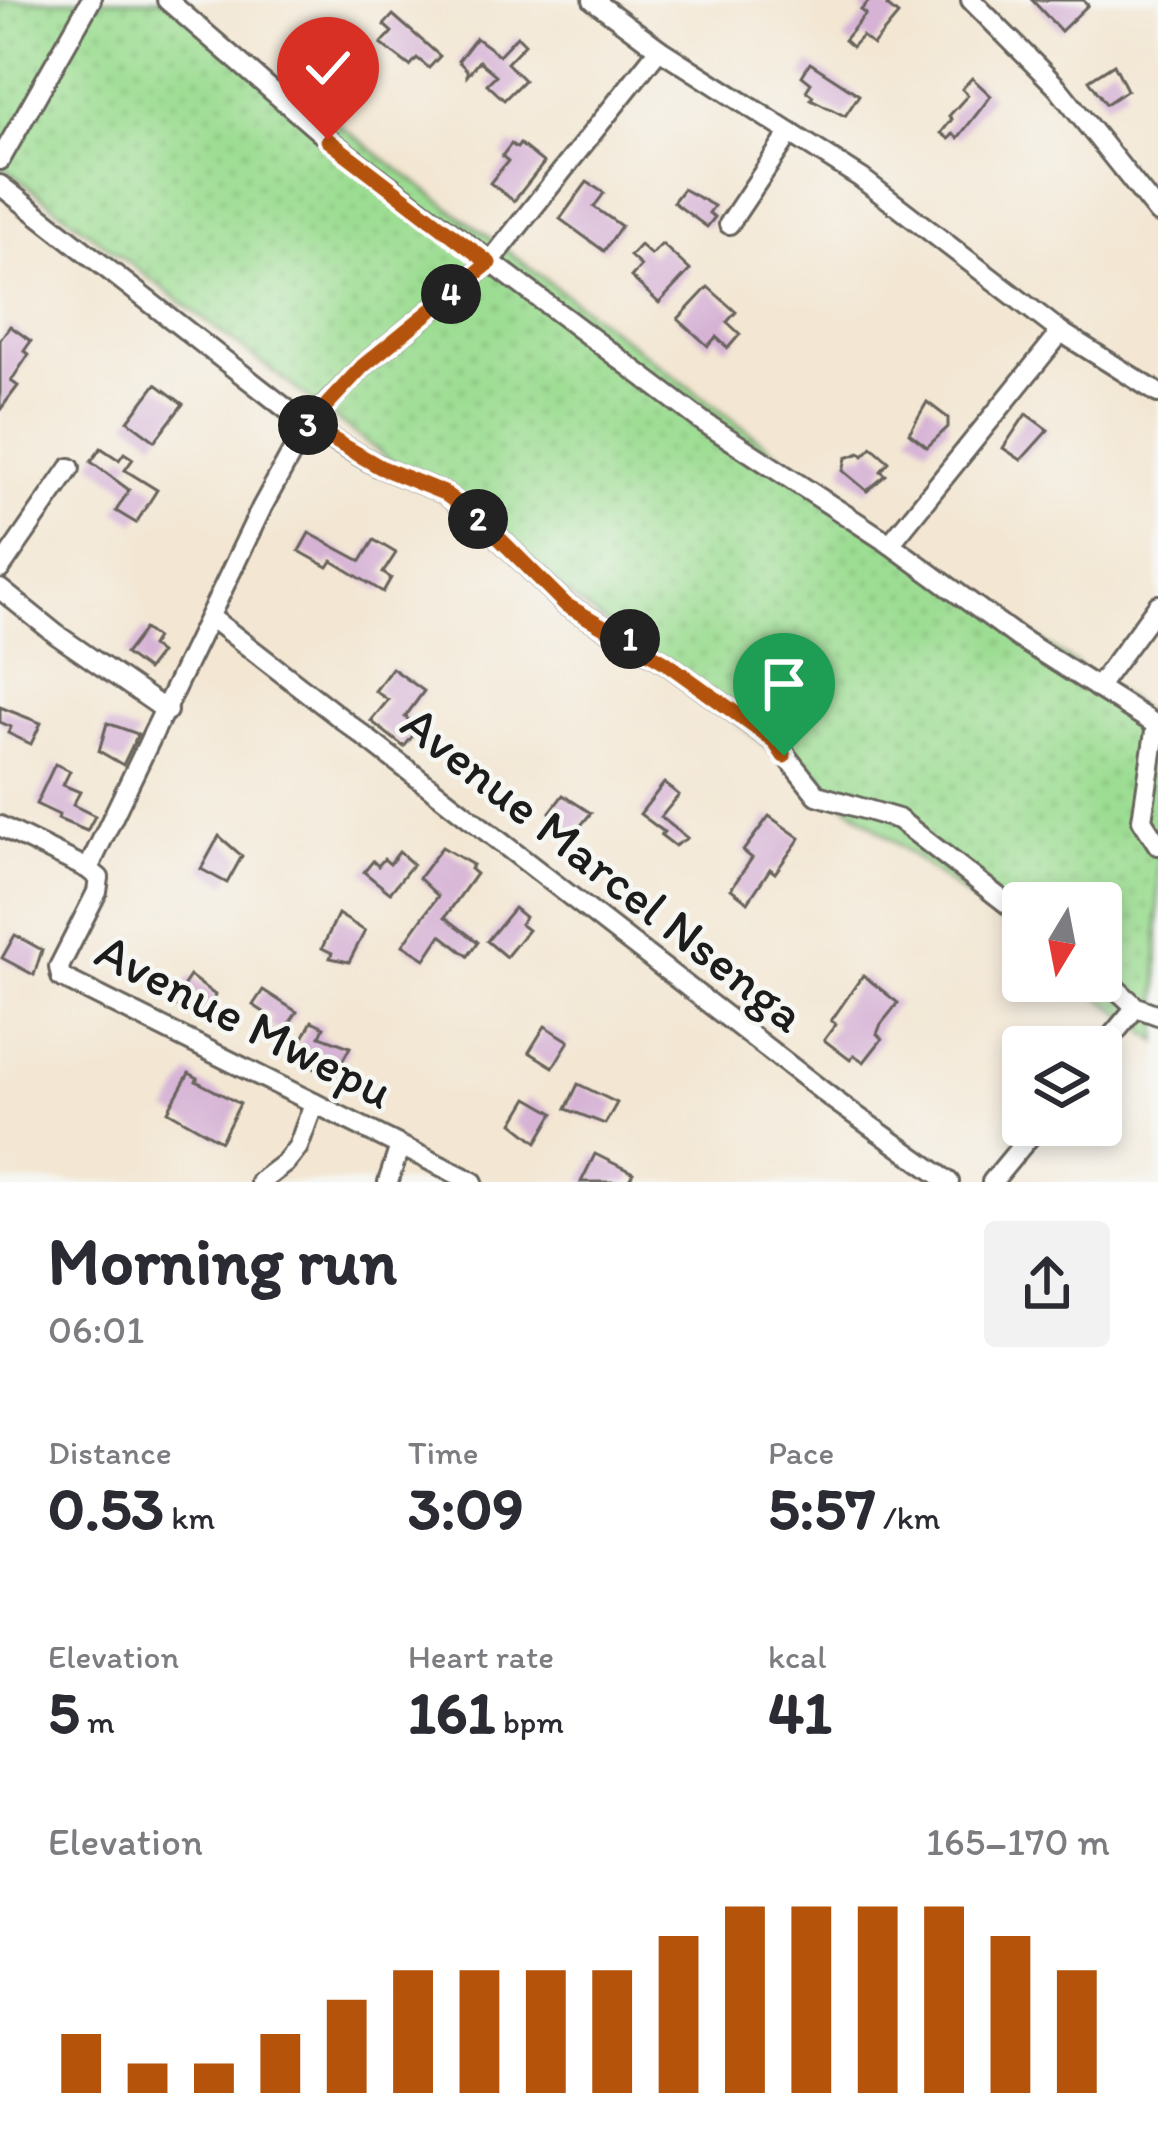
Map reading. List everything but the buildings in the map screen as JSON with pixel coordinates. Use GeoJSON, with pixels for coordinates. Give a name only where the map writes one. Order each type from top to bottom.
{"type":"FeatureCollection","features":[{"type":"Feature","properties":{"kind":"street"},"geometry":{"type":"LineString","coordinates":[[0,160],[91,0]]}},
{"type":"Feature","properties":{"kind":"street"},"geometry":{"type":"LineString","coordinates":[[167,0],[328,140],[702,422],[1157,726],[1142,820],[1158,845]]}},
{"type":"Feature","properties":{"kind":"street"},"geometry":{"type":"LineString","coordinates":[[593,0],[659,49],[879,192],[1060,332],[1158,393]]}},
{"type":"Feature","properties":{"kind":"street"},"geometry":{"type":"LineString","coordinates":[[616,17],[632,0]]}},
{"type":"Feature","properties":{"kind":"street"},"geometry":{"type":"LineString","coordinates":[[970,0],[1057,87],[1158,212]]}},
{"type":"Feature","properties":{"kind":"street"},"geometry":{"type":"LineString","coordinates":[[0,826],[88,869],[262,507],[308,425],[363,366],[489,263],[659,49]]}},
{"type":"Feature","properties":{"kind":"street"},"geometry":{"type":"LineString","coordinates":[[730,224],[790,133]]}},
{"type":"Feature","properties":{"kind":"street"},"geometry":{"type":"LineString","coordinates":[[0,184],[308,425],[380,467],[444,493],[485,524],[566,605],[665,662],[774,741],[818,795],[898,819],[1002,900]]}},
{"type":"Feature","properties":{"kind":"street"},"geometry":{"type":"LineString","coordinates":[[890,544],[1060,332]]}},
{"type":"Feature","properties":{"kind":"street"},"geometry":{"type":"LineString","coordinates":[[0,569],[70,469]]}},
{"type":"Feature","properties":{"kind":"street"},"geometry":{"type":"LineString","coordinates":[[0,589],[167,711]]}},
{"type":"Feature","properties":{"kind":"street"},"geometry":{"type":"LineString","coordinates":[[1096,688],[1158,605]]}},
{"type":"Feature","properties":{"kind":"street","name":"Avenue Marcel Nsenga"},"geometry":{"type":"LineString","coordinates":[[210,617],[815,1086],[949,1182]]}},
{"type":"Feature","properties":{"kind":"street","name":"Avenue Mwepu"},"geometry":{"type":"LineString","coordinates":[[88,869],[99,878],[97,892],[62,959],[61,977],[473,1182]]}},
{"type":"Feature","properties":{"kind":"street"},"geometry":{"type":"LineString","coordinates":[[1122,994],[1158,1015]]}},
{"type":"Feature","properties":{"kind":"street"},"geometry":{"type":"LineString","coordinates":[[1120,1026],[1136,1006]]}},
{"type":"Feature","properties":{"kind":"street"},"geometry":{"type":"LineString","coordinates":[[260,1182],[298,1147],[314,1103]]}},
{"type":"Feature","properties":{"kind":"street"},"geometry":{"type":"LineString","coordinates":[[388,1182],[400,1145]]}},
{"type":"Feature","properties":{"kind":"street"},"geometry":{"type":"LineString","coordinates":[[992,1182],[1022,1146]]}},
{"type":"Feature","properties":{"kind":"green space"},"geometry":{"type":"Polygon","coordinates":[[[0,0],[172,0],[904,548],[1158,720],[1158,1042],[1106,1002],[1122,1002],[1122,882],[1002,882],[1002,923],[0,165],[0,0]]]}},
{"type":"Feature","properties":{"kind":"route"},"geometry":{"type":"LineString","coordinates":[[328,140],[489,263],[363,366],[308,425],[380,467],[444,493],[485,524],[566,605],[665,662],[774,741],[784,756]]}}]}
